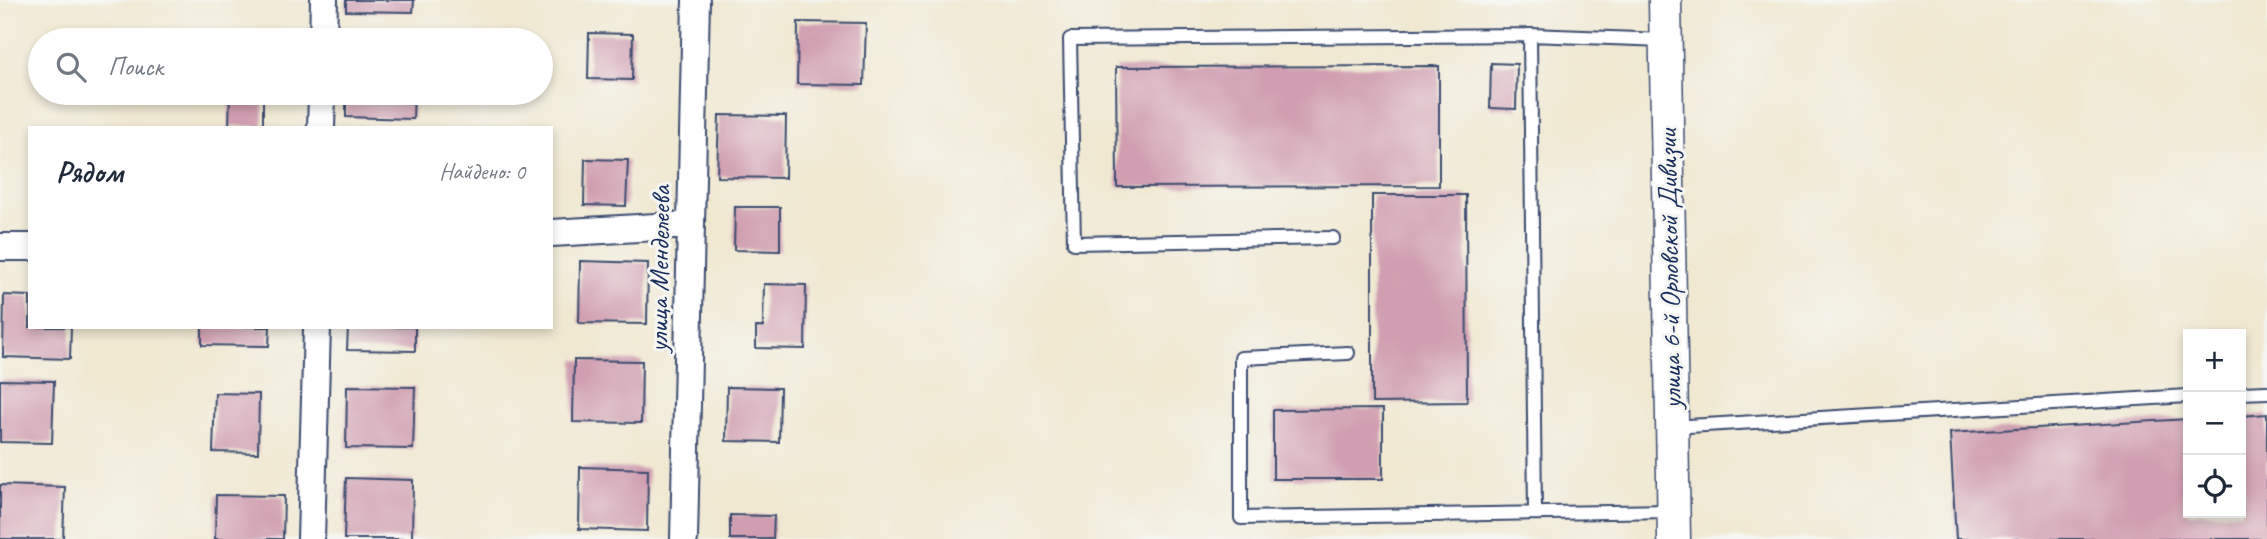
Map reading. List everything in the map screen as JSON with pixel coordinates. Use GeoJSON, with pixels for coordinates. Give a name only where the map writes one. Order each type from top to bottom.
{"type":"FeatureCollection","features":[{"type":"Feature","properties":{"kind":"street"},"geometry":{"type":"LineString","coordinates":[[323,28],[324,0]]}},
{"type":"Feature","properties":{"kind":"street","name":"улица Менделеева"},"geometry":{"type":"LineString","coordinates":[[684,539],[696,0]]}},
{"type":"Feature","properties":{"kind":"street","name":"улица 6-й Орловской Дивизии"},"geometry":{"type":"LineString","coordinates":[[1665,0],[1673,525]]}},
{"type":"Feature","properties":{"kind":"street"},"geometry":{"type":"LineString","coordinates":[[321,126],[322,105]]}},
{"type":"Feature","properties":{"kind":"street"},"geometry":{"type":"LineString","coordinates":[[553,233],[691,225]]}},
{"type":"Feature","properties":{"kind":"street"},"geometry":{"type":"LineString","coordinates":[[0,247],[28,247]]}},
{"type":"Feature","properties":{"kind":"street"},"geometry":{"type":"LineString","coordinates":[[311,539],[317,329]]}},
{"type":"Feature","properties":{"kind":"lane"},"geometry":{"type":"LineString","coordinates":[[1332,237],[1074,243],[1070,39],[1530,35],[1664,40]]}},
{"type":"Feature","properties":{"kind":"lane"},"geometry":{"type":"LineString","coordinates":[[1530,35],[1535,513]]}},
{"type":"Feature","properties":{"kind":"lane"},"geometry":{"type":"LineString","coordinates":[[1348,354],[1241,358],[1241,518],[1535,513],[1673,525]]}},
{"type":"Feature","properties":{"kind":"lane"},"geometry":{"type":"LineString","coordinates":[[2246,393],[2267,392]]}},
{"type":"Feature","properties":{"kind":"lane"},"geometry":{"type":"LineString","coordinates":[[1672,428],[2183,396]]}},
{"type":"Feature","properties":{"kind":"building"},"geometry":{"type":"Polygon","coordinates":[[[346,0],[414,0],[413,12],[346,11],[346,0]]]}},
{"type":"Feature","properties":{"kind":"building"},"geometry":{"type":"Polygon","coordinates":[[[798,22],[866,23],[864,85],[797,84],[798,22]]]}},
{"type":"Feature","properties":{"kind":"building"},"geometry":{"type":"Polygon","coordinates":[[[589,33],[633,34],[632,80],[588,79],[589,33]]]}},
{"type":"Feature","properties":{"kind":"building"},"geometry":{"type":"Polygon","coordinates":[[[1491,63],[1517,64],[1516,109],[1490,108],[1491,63]]]}},
{"type":"Feature","properties":{"kind":"building"},"geometry":{"type":"Polygon","coordinates":[[[1439,66],[1439,186],[1117,187],[1116,67],[1439,66]]]}},
{"type":"Feature","properties":{"kind":"building"},"geometry":{"type":"Polygon","coordinates":[[[230,105],[263,105],[263,126],[229,126],[230,105]]]}},
{"type":"Feature","properties":{"kind":"building"},"geometry":{"type":"Polygon","coordinates":[[[346,105],[414,105],[413,119],[346,117],[346,105]]]}},
{"type":"Feature","properties":{"kind":"building"},"geometry":{"type":"Polygon","coordinates":[[[719,115],[786,116],[785,178],[717,177],[719,115]]]}},
{"type":"Feature","properties":{"kind":"building"},"geometry":{"type":"Polygon","coordinates":[[[585,159],[628,160],[626,206],[584,205],[585,159]]]}},
{"type":"Feature","properties":{"kind":"building"},"geometry":{"type":"Polygon","coordinates":[[[1372,195],[1466,195],[1467,402],[1372,403],[1372,195]]]}},
{"type":"Feature","properties":{"kind":"building"},"geometry":{"type":"Polygon","coordinates":[[[735,207],[780,207],[780,251],[734,250],[735,207]]]}},
{"type":"Feature","properties":{"kind":"building"},"geometry":{"type":"Polygon","coordinates":[[[580,261],[648,263],[647,324],[579,323],[580,261]]]}},
{"type":"Feature","properties":{"kind":"building"},"geometry":{"type":"Polygon","coordinates":[[[764,284],[806,285],[805,349],[756,348],[756,327],[763,327],[764,284]]]}},
{"type":"Feature","properties":{"kind":"building"},"geometry":{"type":"Polygon","coordinates":[[[4,295],[28,296],[28,329],[71,329],[70,359],[3,357],[4,295]]]}},
{"type":"Feature","properties":{"kind":"building"},"geometry":{"type":"Polygon","coordinates":[[[202,329],[270,329],[269,346],[202,345],[202,329]]]}},
{"type":"Feature","properties":{"kind":"building"},"geometry":{"type":"Polygon","coordinates":[[[348,329],[415,329],[415,351],[347,350],[348,329]]]}},
{"type":"Feature","properties":{"kind":"building"},"geometry":{"type":"Polygon","coordinates":[[[574,360],[642,361],[641,423],[573,422],[574,360]]]}},
{"type":"Feature","properties":{"kind":"building"},"geometry":{"type":"Polygon","coordinates":[[[0,380],[54,381],[52,443],[0,442],[0,380]]]}},
{"type":"Feature","properties":{"kind":"building"},"geometry":{"type":"Polygon","coordinates":[[[347,386],[415,387],[413,449],[346,448],[347,386]]]}},
{"type":"Feature","properties":{"kind":"building"},"geometry":{"type":"Polygon","coordinates":[[[727,387],[780,388],[779,442],[726,441],[727,387]]]}},
{"type":"Feature","properties":{"kind":"building"},"geometry":{"type":"Polygon","coordinates":[[[215,393],[259,394],[258,453],[213,452],[215,393]]]}},
{"type":"Feature","properties":{"kind":"building"},"geometry":{"type":"Polygon","coordinates":[[[1383,409],[1383,479],[1273,479],[1273,410],[1383,409]]]}},
{"type":"Feature","properties":{"kind":"building"},"geometry":{"type":"Polygon","coordinates":[[[2267,414],[2267,539],[1956,539],[1950,433],[2183,419],[2183,518],[2246,518],[2246,416],[2267,414]]]}},
{"type":"Feature","properties":{"kind":"building"},"geometry":{"type":"Polygon","coordinates":[[[580,467],[648,469],[647,531],[579,529],[580,467]]]}},
{"type":"Feature","properties":{"kind":"building"},"geometry":{"type":"Polygon","coordinates":[[[346,478],[413,480],[412,539],[344,539],[346,478]]]}},
{"type":"Feature","properties":{"kind":"building"},"geometry":{"type":"Polygon","coordinates":[[[0,485],[65,487],[63,539],[0,539],[0,485]]]}},
{"type":"Feature","properties":{"kind":"building"},"geometry":{"type":"Polygon","coordinates":[[[216,495],[284,496],[283,539],[215,539],[216,495]]]}},
{"type":"Feature","properties":{"kind":"building"},"geometry":{"type":"Polygon","coordinates":[[[730,515],[774,516],[773,539],[730,539],[730,515]]]}}]}
